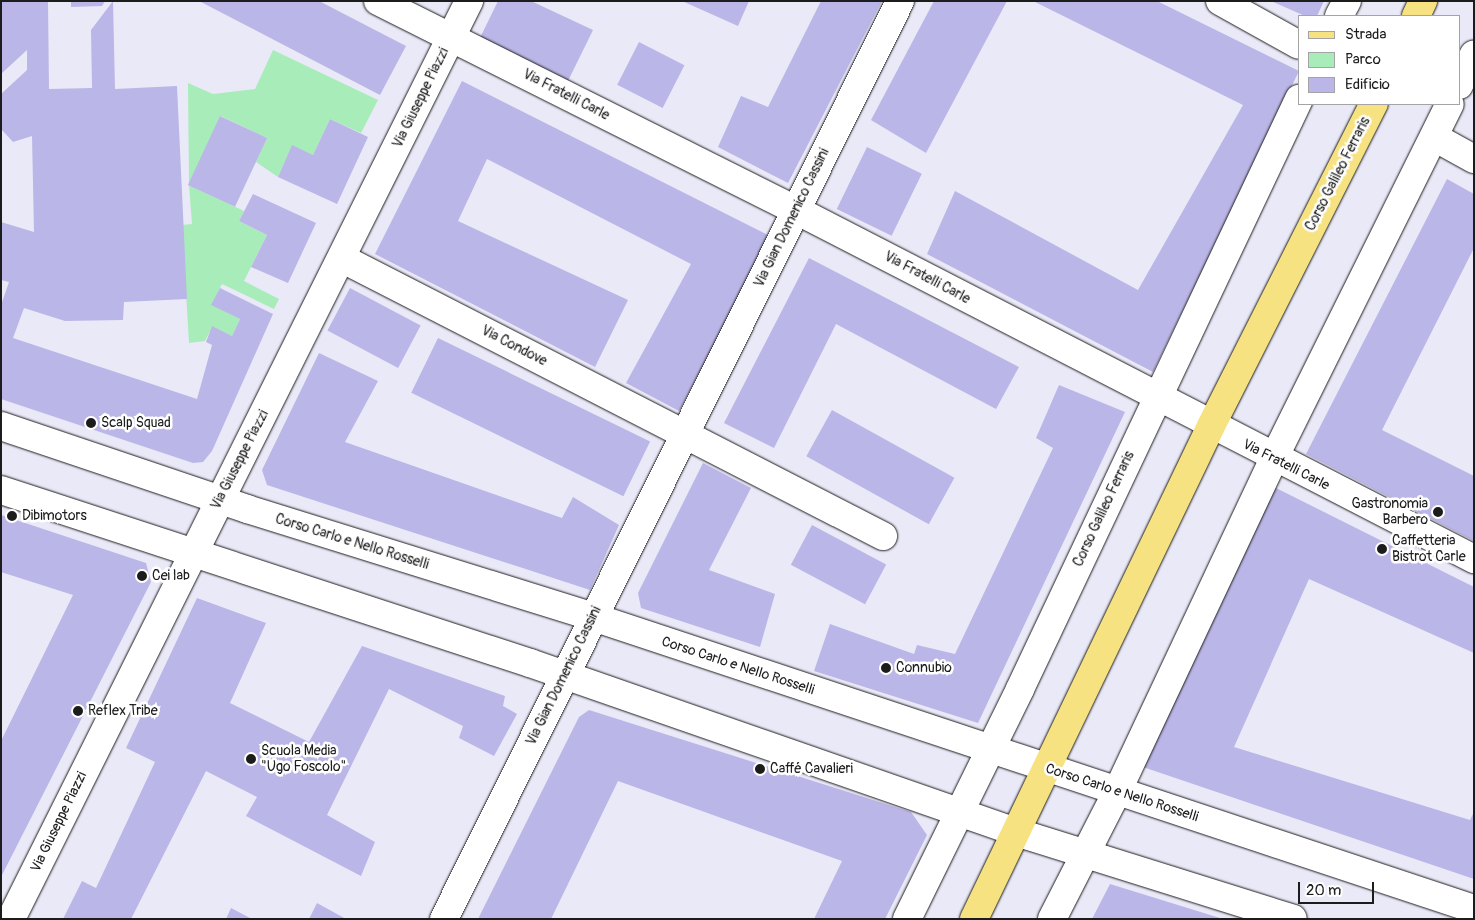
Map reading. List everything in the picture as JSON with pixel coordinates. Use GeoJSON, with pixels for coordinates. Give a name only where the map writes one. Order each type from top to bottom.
{"type":"FeatureCollection","features":[{"type":"Feature","properties":{"kind":"main road"},"geometry":{"type":"LineString","coordinates":[[1417,15],[1424,1]]}},
{"type":"Feature","properties":{"kind":"main road","name":"Corso Galileo Ferraris"},"geometry":{"type":"LineString","coordinates":[[974,919],[1210,426],[1373,105]]}},
{"type":"Feature","properties":{"kind":"street","name":"Via Fratelli Carle"},"geometry":{"type":"LineString","coordinates":[[378,1],[796,210],[1210,426],[1474,559]]}},
{"type":"Feature","properties":{"kind":"street","name":"Via Giuseppe Piazzi"},"geometry":{"type":"LineString","coordinates":[[11,919],[191,554],[343,258],[469,1]]}},
{"type":"Feature","properties":{"kind":"street","name":"Via Gian Domenico Cassini"},"geometry":{"type":"LineString","coordinates":[[444,919],[900,1]]}},
{"type":"Feature","properties":{"kind":"street"},"geometry":{"type":"LineString","coordinates":[[1220,1],[1298,44]]}},
{"type":"Feature","properties":{"kind":"street"},"geometry":{"type":"LineString","coordinates":[[1340,15],[1347,1]]}},
{"type":"Feature","properties":{"kind":"street"},"geometry":{"type":"LineString","coordinates":[[1460,83],[1474,54]]}},
{"type":"Feature","properties":{"kind":"street","name":"Corso Galileo Ferraris"},"geometry":{"type":"LineString","coordinates":[[907,919],[1298,101]]}},
{"type":"Feature","properties":{"kind":"street"},"geometry":{"type":"LineString","coordinates":[[1052,919],[1117,792],[1274,458],[1450,105]]}},
{"type":"Feature","properties":{"kind":"street"},"geometry":{"type":"LineString","coordinates":[[1434,137],[1474,160]]}},
{"type":"Feature","properties":{"kind":"street","name":"Via Condove"},"geometry":{"type":"LineString","coordinates":[[343,258],[684,434]]}},
{"type":"Feature","properties":{"kind":"street","name":"Corso Carlo e Nello Rosselli"},"geometry":{"type":"LineString","coordinates":[[1,426],[219,500],[593,617],[1046,769],[1474,909]]}},
{"type":"Feature","properties":{"kind":"street"},"geometry":{"type":"LineString","coordinates":[[684,434],[883,536]]}},
{"type":"Feature","properties":{"kind":"street"},"geometry":{"type":"LineString","coordinates":[[1,490],[191,554],[565,675],[958,813],[1293,919]]}},
{"type":"Feature","properties":{"kind":"green space"},"geometry":{"type":"Polygon","coordinates":[[[273,50],[378,100],[361,133],[330,119],[313,155],[292,146],[278,177],[256,162],[267,138],[221,116],[189,185],[188,83],[213,94],[255,89],[273,50]]]}},
{"type":"Feature","properties":{"kind":"green space"},"geometry":{"type":"Polygon","coordinates":[[[189,185],[244,211],[239,221],[267,235],[244,281],[279,299],[274,309],[222,284],[212,305],[240,319],[232,336],[212,327],[205,341],[189,343],[182,225],[192,224],[189,185]]]}},
{"type":"Feature","properties":{"kind":"building"},"geometry":{"type":"Polygon","coordinates":[[[1,1],[48,1],[49,89],[92,88],[91,30],[113,1],[115,89],[177,86],[187,299],[124,302],[123,320],[65,321],[24,308],[13,338],[197,399],[212,345],[206,342],[212,326],[232,336],[240,319],[211,305],[220,288],[273,314],[212,451],[203,462],[193,463],[1,399],[1,305],[9,282],[1,280],[1,222],[34,232],[32,136],[13,142],[1,129],[1,94],[27,70],[27,50],[1,74],[1,1]]]}},
{"type":"Feature","properties":{"kind":"building"},"geometry":{"type":"Polygon","coordinates":[[[71,1],[105,1],[102,6],[71,7],[71,1]]]}},
{"type":"Feature","properties":{"kind":"building"},"geometry":{"type":"Polygon","coordinates":[[[199,1],[319,1],[406,46],[380,95],[199,1]]]}},
{"type":"Feature","properties":{"kind":"building"},"geometry":{"type":"Polygon","coordinates":[[[498,1],[531,1],[593,30],[567,83],[478,42],[498,1]]]}},
{"type":"Feature","properties":{"kind":"building"},"geometry":{"type":"Polygon","coordinates":[[[682,1],[749,1],[738,26],[682,1]]]}},
{"type":"Feature","properties":{"kind":"building"},"geometry":{"type":"Polygon","coordinates":[[[821,1],[882,1],[788,183],[718,147],[741,96],[768,107],[821,1]]]}},
{"type":"Feature","properties":{"kind":"building"},"geometry":{"type":"Polygon","coordinates":[[[934,1],[1007,1],[926,153],[871,120],[934,1]]]}},
{"type":"Feature","properties":{"kind":"building"},"geometry":{"type":"Polygon","coordinates":[[[1033,1],[1157,1],[1298,71],[1153,372],[927,254],[955,191],[1138,290],[1243,105],[1033,1]]]}},
{"type":"Feature","properties":{"kind":"building"},"geometry":{"type":"Polygon","coordinates":[[[1271,1],[1324,1],[1317,15],[1303,15],[1271,1]]]}},
{"type":"Feature","properties":{"kind":"building"},"geometry":{"type":"Polygon","coordinates":[[[639,42],[684,65],[663,108],[617,85],[639,42]]]}},
{"type":"Feature","properties":{"kind":"building"},"geometry":{"type":"Polygon","coordinates":[[[462,81],[772,237],[679,411],[626,383],[691,264],[487,159],[458,221],[628,300],[595,367],[375,254],[462,81]]]}},
{"type":"Feature","properties":{"kind":"building"},"geometry":{"type":"Polygon","coordinates":[[[220,116],[267,138],[235,207],[188,185],[220,116]]]}},
{"type":"Feature","properties":{"kind":"building"},"geometry":{"type":"Polygon","coordinates":[[[330,119],[368,137],[337,204],[278,177],[292,145],[313,155],[330,119]]]}},
{"type":"Feature","properties":{"kind":"building"},"geometry":{"type":"Polygon","coordinates":[[[867,147],[922,174],[892,236],[837,209],[867,147]]]}},
{"type":"Feature","properties":{"kind":"building"},"geometry":{"type":"Polygon","coordinates":[[[1447,179],[1474,194],[1474,248],[1382,430],[1474,476],[1474,541],[1306,454],[1447,179]]]}},
{"type":"Feature","properties":{"kind":"building"},"geometry":{"type":"Polygon","coordinates":[[[253,194],[316,223],[288,283],[251,267],[267,235],[239,221],[253,194]]]}},
{"type":"Feature","properties":{"kind":"building"},"geometry":{"type":"Polygon","coordinates":[[[809,258],[1019,367],[996,409],[836,324],[774,448],[724,423],[809,258]]]}},
{"type":"Feature","properties":{"kind":"building"},"geometry":{"type":"Polygon","coordinates":[[[350,288],[421,326],[398,368],[327,330],[350,288]]]}},
{"type":"Feature","properties":{"kind":"building"},"geometry":{"type":"Polygon","coordinates":[[[438,338],[650,441],[623,496],[411,393],[438,338]]]}},
{"type":"Feature","properties":{"kind":"building"},"geometry":{"type":"Polygon","coordinates":[[[319,353],[378,381],[345,442],[562,518],[573,497],[619,525],[590,590],[267,485],[262,470],[319,353]]]}},
{"type":"Feature","properties":{"kind":"building"},"geometry":{"type":"Polygon","coordinates":[[[1059,385],[1125,412],[978,723],[814,671],[830,624],[914,654],[917,645],[955,654],[1053,448],[1036,438],[1059,385]]]}},
{"type":"Feature","properties":{"kind":"building"},"geometry":{"type":"Polygon","coordinates":[[[832,410],[954,478],[929,524],[806,456],[832,410]]]}},
{"type":"Feature","properties":{"kind":"building"},"geometry":{"type":"Polygon","coordinates":[[[703,463],[751,488],[709,570],[775,594],[760,647],[641,608],[638,593],[703,463]]]}},
{"type":"Feature","properties":{"kind":"building"},"geometry":{"type":"Polygon","coordinates":[[[1274,487],[1474,587],[1474,653],[1309,579],[1234,747],[1470,820],[1474,812],[1474,879],[1140,766],[1274,487]]]}},
{"type":"Feature","properties":{"kind":"building"},"geometry":{"type":"Polygon","coordinates":[[[1,515],[146,563],[151,582],[1,877],[1,741],[73,595],[1,572],[1,515]]]}},
{"type":"Feature","properties":{"kind":"building"},"geometry":{"type":"Polygon","coordinates":[[[812,525],[886,564],[865,604],[791,565],[812,525]]]}},
{"type":"Feature","properties":{"kind":"building","name":"Scuola Media \"Ugo Foscolo\""},"geometry":{"type":"Polygon","coordinates":[[[197,598],[266,623],[230,703],[309,742],[362,646],[505,696],[503,706],[517,714],[494,756],[459,738],[463,726],[389,689],[327,815],[375,842],[361,876],[246,816],[257,797],[206,771],[131,919],[63,919],[82,881],[96,888],[155,762],[126,748],[197,598]]]}},
{"type":"Feature","properties":{"kind":"building"},"geometry":{"type":"Polygon","coordinates":[[[589,710],[911,812],[927,835],[885,919],[814,919],[842,861],[618,781],[551,919],[478,919],[579,717],[589,710]]]}},
{"type":"Feature","properties":{"kind":"building"},"geometry":{"type":"Polygon","coordinates":[[[1110,884],[1220,918],[1220,919],[1092,919],[1110,884]]]}},
{"type":"Feature","properties":{"kind":"building"},"geometry":{"type":"Polygon","coordinates":[[[317,903],[346,919],[309,919],[317,903]]]}},
{"type":"Feature","properties":{"kind":"building"},"geometry":{"type":"Polygon","coordinates":[[[231,908],[252,919],[226,919],[231,908]]]}},
{"type":"Feature","properties":{"kind":"place","name":"Scalp Squad"},"geometry":{"type":"Point","coordinates":[91,423]}},
{"type":"Feature","properties":{"kind":"place","name":"Gastronomia Barbero"},"geometry":{"type":"Point","coordinates":[1438,512]}},
{"type":"Feature","properties":{"kind":"place","name":"Dibimotors"},"geometry":{"type":"Point","coordinates":[12,516]}},
{"type":"Feature","properties":{"kind":"place","name":"Caffetteria Bistrot Carle"},"geometry":{"type":"Point","coordinates":[1382,549]}},
{"type":"Feature","properties":{"kind":"place","name":"Cei lab"},"geometry":{"type":"Point","coordinates":[142,576]}},
{"type":"Feature","properties":{"kind":"place","name":"Connubio"},"geometry":{"type":"Point","coordinates":[886,668]}},
{"type":"Feature","properties":{"kind":"place","name":"Reflex Tribe"},"geometry":{"type":"Point","coordinates":[78,711]}},
{"type":"Feature","properties":{"kind":"place","name":"Scuola Media \"Ugo Foscolo\""},"geometry":{"type":"Point","coordinates":[251,759]}},
{"type":"Feature","properties":{"kind":"place","name":"Caffé Cavalieri"},"geometry":{"type":"Point","coordinates":[760,769]}}]}
